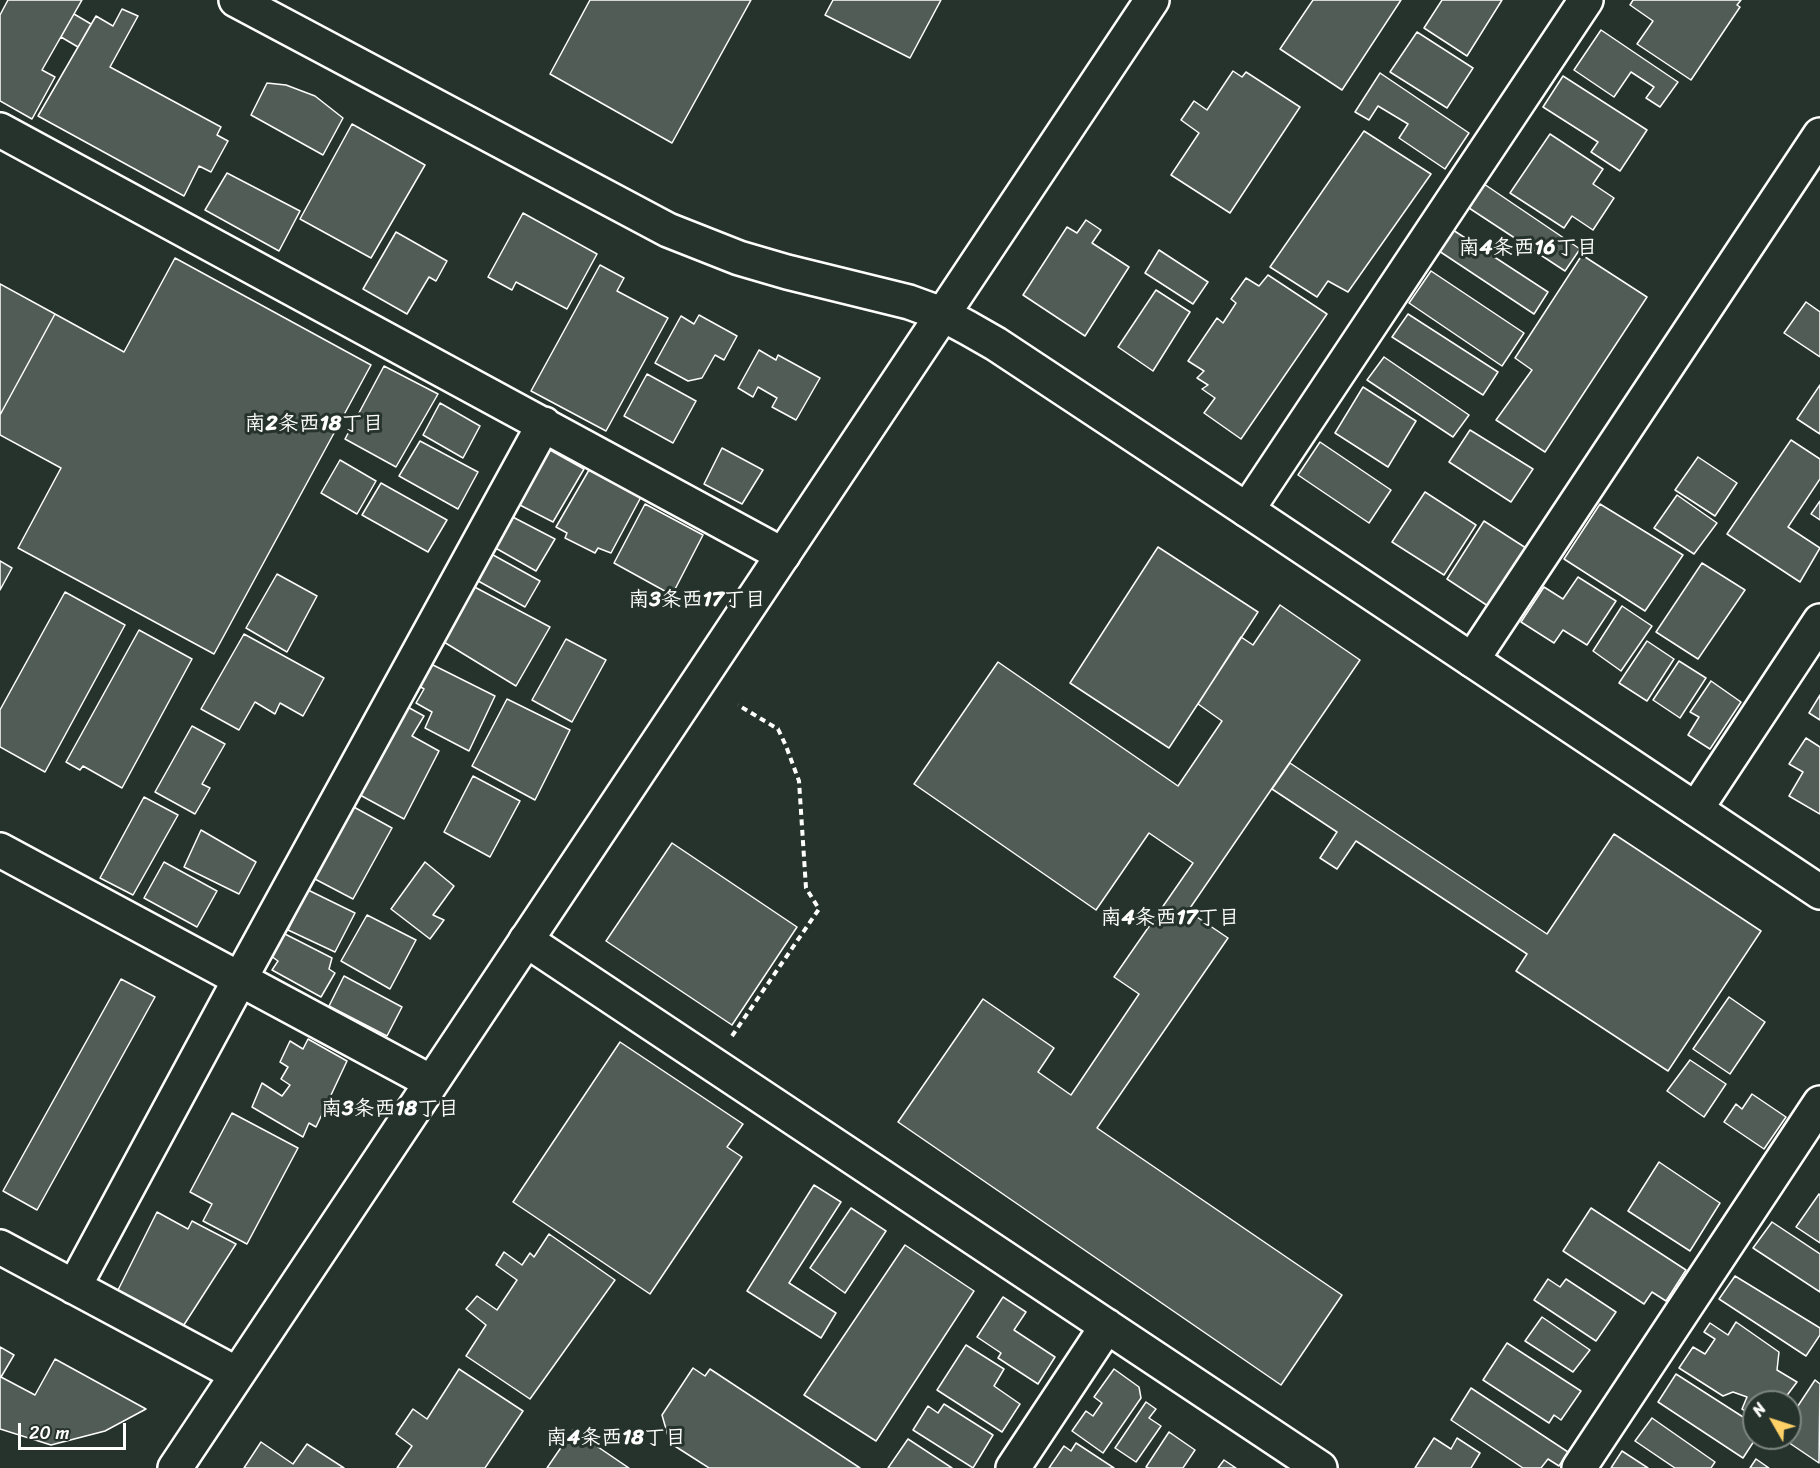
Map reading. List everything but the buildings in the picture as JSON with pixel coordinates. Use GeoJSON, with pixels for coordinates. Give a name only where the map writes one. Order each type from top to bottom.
{"type":"FeatureCollection","features":[{"type":"Feature","properties":{"kind":"street"},"geometry":{"type":"LineString","coordinates":[[236,0],[668,230],[739,258],[909,303],[942,314],[996,344],[1820,892]]}},
{"type":"Feature","properties":{"kind":"street"},"geometry":{"type":"LineString","coordinates":[[175,1468],[1152,0]]}},
{"type":"Feature","properties":{"kind":"street"},"geometry":{"type":"LineString","coordinates":[[1247,510],[1586,0]]}},
{"type":"Feature","properties":{"kind":"street"},"geometry":{"type":"LineString","coordinates":[[0,130],[783,555]]}},
{"type":"Feature","properties":{"kind":"street"},"geometry":{"type":"LineString","coordinates":[[1472,660],[1820,135]]}},
{"type":"Feature","properties":{"kind":"street"},"geometry":{"type":"LineString","coordinates":[[74,1287],[544,424]]}},
{"type":"Feature","properties":{"kind":"street"},"geometry":{"type":"LineString","coordinates":[[1696,809],[1820,621]]}},
{"type":"Feature","properties":{"kind":"street"},"geometry":{"type":"LineString","coordinates":[[0,850],[431,1082]]}},
{"type":"Feature","properties":{"kind":"street"},"geometry":{"type":"LineString","coordinates":[[526,940],[1107,1326],[1302,1463]]}},
{"type":"Feature","properties":{"kind":"street"},"geometry":{"type":"LineString","coordinates":[[1579,1468],[1820,1103]]}},
{"type":"Feature","properties":{"kind":"street"},"geometry":{"type":"LineString","coordinates":[[0,1246],[237,1374]]}},
{"type":"Feature","properties":{"kind":"street"},"geometry":{"type":"LineString","coordinates":[[1013,1468],[1107,1326]]}},
{"type":"Feature","properties":{"kind":"path"},"geometry":{"type":"LineString","coordinates":[[726,1046],[819,909],[806,888],[799,781],[786,746],[778,729],[738,705]]}},
{"type":"Feature","properties":{"kind":"district","name":"南4条西16丁目"},"geometry":{"type":"Point","coordinates":[1528,249]}},
{"type":"Feature","properties":{"kind":"district","name":"南2条西18丁目"},"geometry":{"type":"Point","coordinates":[314,425]}},
{"type":"Feature","properties":{"kind":"district","name":"南3条西17丁目"},"geometry":{"type":"Point","coordinates":[697,601]}},
{"type":"Feature","properties":{"kind":"district","name":"南4条西17丁目"},"geometry":{"type":"Point","coordinates":[1170,919]}},
{"type":"Feature","properties":{"kind":"district","name":"南3条西18丁目"},"geometry":{"type":"Point","coordinates":[390,1110]}},
{"type":"Feature","properties":{"kind":"district","name":"南4条西18丁目"},"geometry":{"type":"Point","coordinates":[616,1439]}}]}
